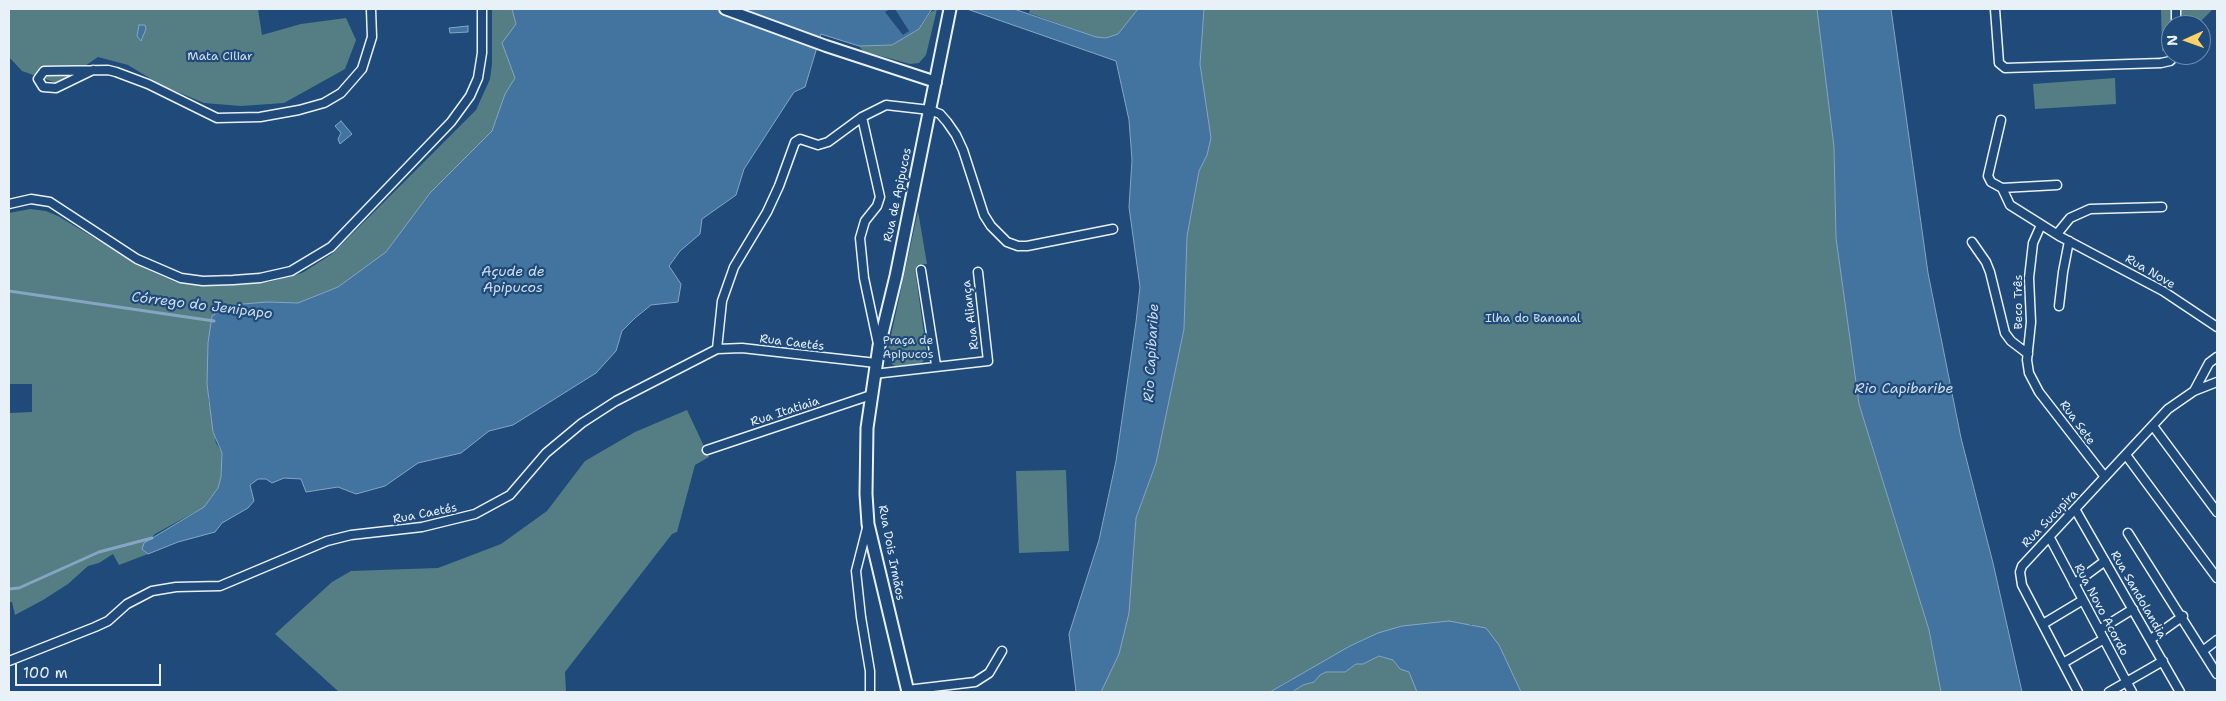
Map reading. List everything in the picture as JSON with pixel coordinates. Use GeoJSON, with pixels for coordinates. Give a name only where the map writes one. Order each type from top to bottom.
{"type":"FeatureCollection","features":[{"type":"Feature","properties":{"kind":"main road","name":"Rua de Apipucos"},"geometry":{"type":"LineString","coordinates":[[871,391],[950,9]]}},
{"type":"Feature","properties":{"kind":"main road","name":"Rua Dois Irmãos"},"geometry":{"type":"LineString","coordinates":[[871,391],[866,458],[868,524],[908,691]]}},
{"type":"Feature","properties":{"kind":"street"},"geometry":{"type":"LineString","coordinates":[[93,70],[56,88],[43,87],[38,79],[44,71],[93,70],[108,70],[128,76],[216,118],[260,117],[299,110],[324,103],[341,93],[362,69],[372,37],[371,9]]}},
{"type":"Feature","properties":{"kind":"street"},"geometry":{"type":"LineString","coordinates":[[9,204],[31,199],[50,202],[138,259],[181,278],[203,281],[233,280],[260,278],[291,270],[331,247],[456,115],[470,96],[480,67],[482,9]]}},
{"type":"Feature","properties":{"kind":"street"},"geometry":{"type":"LineString","coordinates":[[725,9],[826,46],[936,82]]}},
{"type":"Feature","properties":{"kind":"street"},"geometry":{"type":"LineString","coordinates":[[1995,9],[1999,63],[2006,68],[2161,63]]}},
{"type":"Feature","properties":{"kind":"street"},"geometry":{"type":"LineString","coordinates":[[717,349],[722,301],[734,267],[767,212],[795,142],[800,139],[818,145],[828,142],[862,117],[890,104],[930,110],[940,114],[956,135],[984,215],[990,226],[1007,242],[1018,246],[1113,229]]}},
{"type":"Feature","properties":{"kind":"street"},"geometry":{"type":"LineString","coordinates":[[862,117],[880,198],[877,206],[865,221],[860,238],[864,278],[879,346]]}},
{"type":"Feature","properties":{"kind":"street"},"geometry":{"type":"LineString","coordinates":[[2001,120],[1987,172],[1989,179],[2002,188],[2057,185]]}},
{"type":"Feature","properties":{"kind":"street","name":"Rua Nove"},"geometry":{"type":"LineString","coordinates":[[2002,188],[2010,206],[2069,241],[2163,291],[2217,327]]}},
{"type":"Feature","properties":{"kind":"street"},"geometry":{"type":"LineString","coordinates":[[2057,234],[2070,218],[2090,209],[2162,207]]}},
{"type":"Feature","properties":{"kind":"street","name":"Beco Três"},"geometry":{"type":"LineString","coordinates":[[2032,381],[2028,354],[2031,322],[2029,278],[2033,243],[2041,225]]}},
{"type":"Feature","properties":{"kind":"street"},"geometry":{"type":"LineString","coordinates":[[2059,306],[2069,241]]}},
{"type":"Feature","properties":{"kind":"street"},"geometry":{"type":"LineString","coordinates":[[1972,242],[1986,262],[1990,272],[2005,333],[2011,341],[2028,354]]}},
{"type":"Feature","properties":{"kind":"street"},"geometry":{"type":"LineString","coordinates":[[921,270],[936,365]]}},
{"type":"Feature","properties":{"kind":"street","name":"Rua Aliança"},"geometry":{"type":"LineString","coordinates":[[875,368],[988,361],[978,272]]}},
{"type":"Feature","properties":{"kind":"street","name":"Rua Caetés"},"geometry":{"type":"LineString","coordinates":[[9,661],[108,621],[127,604],[152,592],[176,587],[220,586],[327,541],[351,535],[422,527],[475,514],[510,495],[546,453],[582,423],[616,401],[717,349],[742,348],[875,368]]}},
{"type":"Feature","properties":{"kind":"street","name":"Rua Sucupira"},"geometry":{"type":"LineString","coordinates":[[2194,391],[2210,363],[2217,357]]}},
{"type":"Feature","properties":{"kind":"street","name":"Rua Sete"},"geometry":{"type":"LineString","coordinates":[[2032,381],[2105,477]]}},
{"type":"Feature","properties":{"kind":"street","name":"Rua Sucupira"},"geometry":{"type":"LineString","coordinates":[[2078,692],[2022,585],[2020,572],[2029,557],[2050,538],[2168,409],[2194,391],[2217,382]]}},
{"type":"Feature","properties":{"kind":"street","name":"Rua Itatiaia"},"geometry":{"type":"LineString","coordinates":[[707,450],[871,391]]}},
{"type":"Feature","properties":{"kind":"street"},"geometry":{"type":"LineString","coordinates":[[2153,426],[2217,512]]}},
{"type":"Feature","properties":{"kind":"street"},"geometry":{"type":"LineString","coordinates":[[2126,455],[2217,578]]}},
{"type":"Feature","properties":{"kind":"street","name":"Rua Sandolandia"},"geometry":{"type":"LineString","coordinates":[[2075,509],[2180,692]]}},
{"type":"Feature","properties":{"kind":"street"},"geometry":{"type":"LineString","coordinates":[[868,524],[856,571],[870,670],[870,692]]}},
{"type":"Feature","properties":{"kind":"street"},"geometry":{"type":"LineString","coordinates":[[2128,533],[2183,616],[2217,674]]}},
{"type":"Feature","properties":{"kind":"street","name":"Rua Novo Acordo"},"geometry":{"type":"LineString","coordinates":[[2050,538],[2132,692]]}},
{"type":"Feature","properties":{"kind":"street"},"geometry":{"type":"LineString","coordinates":[[2074,584],[2105,561]]}},
{"type":"Feature","properties":{"kind":"street"},"geometry":{"type":"LineString","coordinates":[[2043,624],[2082,600]]}},
{"type":"Feature","properties":{"kind":"street"},"geometry":{"type":"LineString","coordinates":[[2099,630],[2133,609]]}},
{"type":"Feature","properties":{"kind":"street"},"geometry":{"type":"LineString","coordinates":[[2151,639],[2183,616]]}},
{"type":"Feature","properties":{"kind":"street"},"geometry":{"type":"LineString","coordinates":[[2063,663],[2104,639]]}},
{"type":"Feature","properties":{"kind":"street"},"geometry":{"type":"LineString","coordinates":[[2204,650],[2217,640]]}},
{"type":"Feature","properties":{"kind":"street"},"geometry":{"type":"LineString","coordinates":[[908,691],[975,682],[989,673],[1002,651]]}},
{"type":"Feature","properties":{"kind":"street"},"geometry":{"type":"LineString","coordinates":[[2109,692],[2162,661]]}},
{"type":"Feature","properties":{"kind":"green space","name":"Mata Ciliar"},"geometry":{"type":"Polygon","coordinates":[[[9,9],[258,9],[262,35],[301,24],[346,18],[356,40],[345,69],[284,103],[241,106],[204,103],[161,85],[128,65],[98,57],[59,84],[22,71],[9,57],[9,9]]]}},
{"type":"Feature","properties":{"kind":"green space"},"geometry":{"type":"Polygon","coordinates":[[[492,9],[512,9],[516,24],[511,62],[516,78],[505,94],[492,131],[430,193],[386,252],[338,287],[298,303],[267,302],[208,343],[208,398],[216,443],[222,453],[221,477],[218,488],[204,507],[155,534],[142,549],[148,554],[119,565],[113,554],[99,563],[88,566],[68,584],[15,615],[12,602],[9,602],[9,413],[32,412],[32,384],[9,384],[9,213],[30,209],[46,211],[58,216],[146,269],[176,282],[218,284],[269,282],[302,273],[332,254],[476,110],[490,79],[492,64],[492,9]]]}},
{"type":"Feature","properties":{"kind":"green space"},"geometry":{"type":"Polygon","coordinates":[[[937,9],[926,55],[919,63],[910,64],[863,51],[859,46],[892,45],[919,29],[931,12],[937,9]]]}},
{"type":"Feature","properties":{"kind":"green space"},"geometry":{"type":"Polygon","coordinates":[[[1030,9],[1138,9],[1118,34],[1106,38],[1096,37],[1029,13],[1030,9]]]}},
{"type":"Feature","properties":{"kind":"green space","name":"Ilha do Bananal"},"geometry":{"type":"Polygon","coordinates":[[[1204,9],[1817,9],[1834,147],[1836,238],[1859,404],[1929,630],[1941,692],[1521,692],[1499,645],[1471,624],[1290,680],[1270,692],[1101,692],[1119,654],[1132,574],[1136,518],[1156,463],[1184,329],[1187,236],[1199,171],[1207,155],[1209,125],[1200,64],[1204,9]]]}},
{"type":"Feature","properties":{"kind":"green space"},"geometry":{"type":"Polygon","coordinates":[[[2161,9],[2171,9],[2171,15],[2161,15],[2161,9]]]}},
{"type":"Feature","properties":{"kind":"green space"},"geometry":{"type":"Polygon","coordinates":[[[2175,9],[2213,9],[2207,15],[2175,15],[2175,9]]]}},
{"type":"Feature","properties":{"kind":"green space"},"geometry":{"type":"Polygon","coordinates":[[[2115,78],[2116,104],[2035,109],[2033,84],[2115,78]]]}},
{"type":"Feature","properties":{"kind":"green space","name":"Praça de Apipucos"},"geometry":{"type":"Polygon","coordinates":[[[918,211],[927,264],[917,265],[915,270],[927,354],[922,363],[899,369],[892,364],[887,354],[918,211]]]}},
{"type":"Feature","properties":{"kind":"green space"},"geometry":{"type":"Polygon","coordinates":[[[687,410],[709,457],[695,465],[677,532],[672,534],[565,672],[566,692],[339,692],[275,634],[332,582],[351,571],[438,568],[501,544],[547,511],[585,461],[635,432],[687,410]]]}},
{"type":"Feature","properties":{"kind":"green space"},"geometry":{"type":"Polygon","coordinates":[[[1066,470],[1069,551],[1019,553],[1016,471],[1066,470]]]}},
{"type":"Feature","properties":{"kind":"green space"},"geometry":{"type":"Polygon","coordinates":[[[1379,656],[1393,660],[1400,669],[1409,671],[1417,692],[1292,692],[1303,685],[1314,682],[1320,675],[1326,672],[1345,672],[1356,664],[1363,664],[1379,656]]]}},
{"type":"Feature","properties":{"kind":"water","name":"Açude de Apipucos"},"geometry":{"type":"Polygon","coordinates":[[[512,9],[932,9],[919,29],[892,45],[859,46],[821,34],[805,87],[794,92],[744,169],[736,195],[702,219],[700,234],[680,251],[669,266],[681,284],[678,302],[651,305],[635,318],[622,331],[616,351],[596,373],[513,425],[489,431],[461,453],[418,463],[385,486],[356,494],[338,487],[306,492],[301,479],[284,478],[272,483],[266,479],[258,479],[250,485],[254,501],[248,508],[222,523],[215,532],[178,542],[148,554],[142,549],[144,543],[204,507],[218,488],[221,477],[222,453],[213,432],[207,384],[208,343],[212,316],[231,305],[267,302],[298,303],[338,287],[386,252],[430,193],[492,131],[505,94],[515,78],[502,43],[516,24],[512,9]]]}},
{"type":"Feature","properties":{"kind":"water","name":"Rio Capibaribe"},"geometry":{"type":"Polygon","coordinates":[[[967,9],[1014,9],[1096,37],[1106,38],[1118,34],[1138,9],[1204,9],[1200,64],[1211,138],[1207,155],[1199,171],[1187,236],[1184,329],[1156,463],[1136,518],[1129,613],[1119,654],[1101,692],[1076,692],[1069,634],[1099,540],[1116,461],[1136,322],[1140,287],[1129,207],[1132,160],[1129,120],[1116,61],[967,9]]]}},
{"type":"Feature","properties":{"kind":"water","name":"Rio Capibaribe"},"geometry":{"type":"Polygon","coordinates":[[[1817,9],[1891,9],[1928,273],[1961,438],[1993,563],[2022,692],[1941,692],[1929,630],[1859,404],[1836,238],[1834,147],[1817,9]]]}},
{"type":"Feature","properties":{"kind":"water"},"geometry":{"type":"Polygon","coordinates":[[[139,25],[145,25],[146,29],[141,41],[137,36],[139,25]]]}},
{"type":"Feature","properties":{"kind":"water"},"geometry":{"type":"Polygon","coordinates":[[[468,26],[468,32],[450,33],[449,28],[468,26]]]}},
{"type":"Feature","properties":{"kind":"water"},"geometry":{"type":"Polygon","coordinates":[[[341,121],[352,134],[340,144],[338,139],[341,133],[335,126],[341,121]]]}},
{"type":"Feature","properties":{"kind":"water"},"geometry":{"type":"Polygon","coordinates":[[[1449,621],[1486,628],[1499,645],[1521,692],[1417,692],[1409,672],[1400,669],[1393,660],[1379,656],[1363,664],[1356,664],[1345,672],[1326,672],[1320,675],[1314,682],[1303,685],[1292,692],[1270,692],[1350,646],[1378,633],[1402,626],[1449,621]]]}},
{"type":"Feature","properties":{"kind":"pier"},"geometry":{"type":"Polygon","coordinates":[[[895,9],[909,31],[903,35],[885,12],[895,9]]]}},
{"type":"Feature","properties":{"kind":"waterway","name":"Córrego do Jenipapo"},"geometry":{"type":"LineString","coordinates":[[9,291],[214,321]]}},
{"type":"Feature","properties":{"kind":"waterway"},"geometry":{"type":"LineString","coordinates":[[9,589],[19,588],[99,552],[152,538]]}}]}
